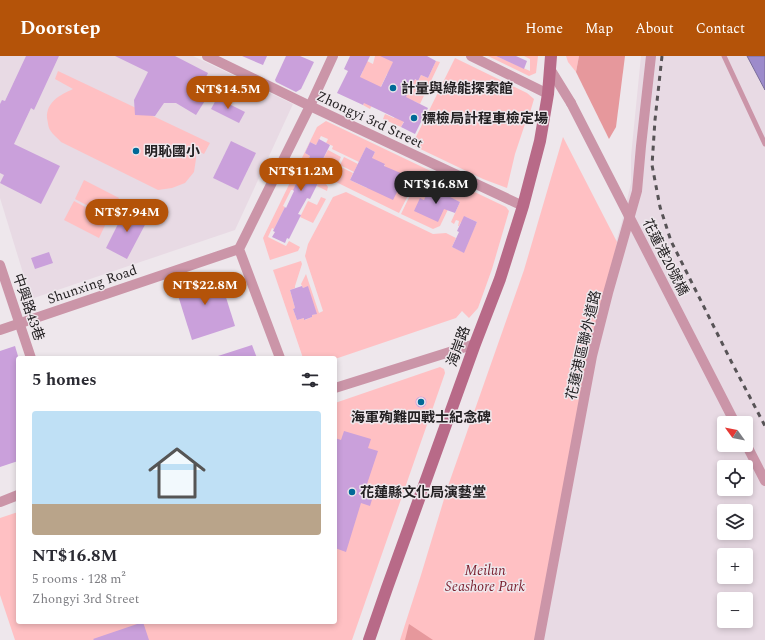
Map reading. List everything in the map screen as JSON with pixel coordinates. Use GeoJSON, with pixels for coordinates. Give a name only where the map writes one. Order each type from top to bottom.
{"type":"FeatureCollection","features":[{"type":"Feature","properties":{"kind":"main road","name":"海岸路"},"geometry":{"type":"LineString","coordinates":[[369,640],[386,588],[475,344],[500,280],[523,206],[540,141],[548,94],[550,56]]}},
{"type":"Feature","properties":{"kind":"street","name":"Zhongyi 3rd Street"},"geometry":{"type":"LineString","coordinates":[[207,56],[523,206]]}},
{"type":"Feature","properties":{"kind":"street"},"geometry":{"type":"LineString","coordinates":[[279,356],[239,249],[310,106],[333,56]]}},
{"type":"Feature","properties":{"kind":"street"},"geometry":{"type":"LineString","coordinates":[[471,56],[548,94]]}},
{"type":"Feature","properties":{"kind":"street","name":"花蓮港區聯外道路"},"geometry":{"type":"LineString","coordinates":[[539,640],[592,356],[637,191],[651,56]]}},
{"type":"Feature","properties":{"kind":"street","name":"花蓮港20號橋"},"geometry":{"type":"LineString","coordinates":[[550,69],[571,103],[732,416]]}},
{"type":"Feature","properties":{"kind":"street","name":"Shunxing Road"},"geometry":{"type":"LineString","coordinates":[[0,330],[239,249]]}},
{"type":"Feature","properties":{"kind":"street","name":"中興路43巷"},"geometry":{"type":"LineString","coordinates":[[0,265],[30,356]]}},
{"type":"Feature","properties":{"kind":"street"},"geometry":{"type":"LineString","coordinates":[[337,387],[475,344]]}},
{"type":"Feature","properties":{"kind":"street"},"geometry":{"type":"LineString","coordinates":[[750,452],[765,481]]}},
{"type":"Feature","properties":{"kind":"street"},"geometry":{"type":"LineString","coordinates":[[0,502],[16,496]]}},
{"type":"Feature","properties":{"kind":"lane"},"geometry":{"type":"LineString","coordinates":[[724,56],[765,144]]}},
{"type":"Feature","properties":{"kind":"shaded area","name":"明恥國小"},"geometry":{"type":"Polygon","coordinates":[[[0,56],[193,56],[293,104],[235,230],[31,299],[0,198],[0,56]]]}},
{"type":"Feature","properties":{"kind":"shaded area"},"geometry":{"type":"Polygon","coordinates":[[[579,56],[625,56],[616,127],[609,139],[576,72],[579,56]]]}},
{"type":"Feature","properties":{"kind":"shaded area"},"geometry":{"type":"Polygon","coordinates":[[[641,56],[747,56],[765,90],[765,640],[536,640],[604,281],[621,225],[631,183],[631,156],[641,56]]]}},
{"type":"Feature","properties":{"kind":"shaded area"},"geometry":{"type":"Polygon","coordinates":[[[747,56],[765,56],[765,90],[747,56]]]}},
{"type":"Feature","properties":{"kind":"shaded area"},"geometry":{"type":"Polygon","coordinates":[[[409,624],[433,640],[405,640],[409,624]]]}},
{"type":"Feature","properties":{"kind":"green space"},"geometry":{"type":"Polygon","coordinates":[[[375,56],[387,56],[391,61],[400,65],[387,74],[370,109],[363,105],[364,103],[360,77],[363,71],[359,69],[363,59],[373,64],[375,56]]]}},
{"type":"Feature","properties":{"kind":"green space"},"geometry":{"type":"Polygon","coordinates":[[[488,56],[496,56],[530,71],[530,59],[524,56],[538,56],[536,73],[529,76],[488,56]]]}},
{"type":"Feature","properties":{"kind":"green space"},"geometry":{"type":"Polygon","coordinates":[[[566,56],[579,56],[576,72],[568,62],[566,56]]]}},
{"type":"Feature","properties":{"kind":"green space"},"geometry":{"type":"Polygon","coordinates":[[[455,58],[527,93],[534,99],[515,154],[507,188],[483,179],[412,145],[455,58]]]}},
{"type":"Feature","properties":{"kind":"green space"},"geometry":{"type":"Polygon","coordinates":[[[436,61],[440,62],[420,104],[414,101],[401,127],[383,119],[385,114],[394,118],[398,109],[400,110],[409,90],[407,75],[418,81],[421,75],[428,78],[436,61]]]}},
{"type":"Feature","properties":{"kind":"green space"},"geometry":{"type":"Polygon","coordinates":[[[58,71],[210,143],[204,154],[196,150],[194,172],[185,183],[172,188],[158,190],[61,142],[49,129],[47,112],[51,103],[73,89],[55,79],[58,71]]]}},
{"type":"Feature","properties":{"kind":"green space"},"geometry":{"type":"Polygon","coordinates":[[[326,121],[506,207],[509,211],[492,269],[478,308],[469,318],[462,311],[456,318],[337,358],[337,356],[302,356],[273,270],[301,261],[302,264],[295,288],[290,290],[295,308],[293,309],[297,320],[304,318],[305,320],[316,314],[308,287],[303,288],[301,284],[306,274],[319,313],[323,311],[305,256],[308,244],[333,197],[346,192],[433,234],[446,233],[456,238],[452,247],[463,252],[477,222],[466,217],[463,223],[461,222],[459,226],[459,221],[456,220],[454,224],[451,222],[460,202],[453,199],[440,226],[433,229],[401,214],[417,181],[416,180],[399,213],[332,180],[339,166],[353,173],[350,180],[367,188],[373,176],[381,172],[385,165],[375,160],[371,160],[375,152],[366,147],[359,162],[332,149],[333,146],[326,143],[328,139],[321,136],[316,145],[310,142],[305,153],[310,156],[306,163],[318,169],[328,150],[341,157],[331,178],[330,177],[326,184],[328,187],[327,191],[317,186],[318,183],[315,182],[318,177],[305,170],[301,175],[293,190],[291,190],[283,206],[285,207],[274,229],[272,228],[268,237],[286,246],[289,241],[300,247],[298,251],[270,260],[263,238],[317,127],[326,121]]]}},
{"type":"Feature","properties":{"kind":"green space","name":"Meilun Seashore Park"},"geometry":{"type":"Polygon","coordinates":[[[563,137],[617,242],[536,640],[400,640],[448,486],[524,270],[563,137]]]}},
{"type":"Feature","properties":{"kind":"green space"},"geometry":{"type":"Polygon","coordinates":[[[344,157],[358,164],[354,172],[340,165],[344,157]]]}},
{"type":"Feature","properties":{"kind":"green space"},"geometry":{"type":"Polygon","coordinates":[[[84,180],[119,198],[109,217],[75,199],[84,180]]]}},
{"type":"Feature","properties":{"kind":"green space"},"geometry":{"type":"Polygon","coordinates":[[[321,197],[326,199],[313,223],[300,217],[308,201],[317,205],[321,197]]]}},
{"type":"Feature","properties":{"kind":"green space"},"geometry":{"type":"Polygon","coordinates":[[[74,201],[108,219],[99,238],[64,220],[74,201]]]}},
{"type":"Feature","properties":{"kind":"green space"},"geometry":{"type":"Polygon","coordinates":[[[440,367],[444,369],[445,373],[352,640],[15,640],[0,595],[0,518],[16,513],[16,624],[337,624],[337,402],[440,367]]]}},
{"type":"Feature","properties":{"kind":"building"},"geometry":{"type":"Polygon","coordinates":[[[26,56],[59,56],[34,110],[31,108],[14,144],[60,166],[41,204],[0,183],[4,175],[0,173],[0,104],[2,100],[5,101],[26,56]]]}},
{"type":"Feature","properties":{"kind":"building"},"geometry":{"type":"Polygon","coordinates":[[[115,56],[175,56],[208,73],[198,93],[206,99],[196,115],[176,103],[164,103],[155,116],[135,115],[134,100],[148,72],[115,56]]]}},
{"type":"Feature","properties":{"kind":"building"},"geometry":{"type":"Polygon","coordinates":[[[242,56],[267,56],[263,65],[242,56]]]}},
{"type":"Feature","properties":{"kind":"building"},"geometry":{"type":"Polygon","coordinates":[[[286,56],[300,56],[314,62],[301,89],[296,92],[276,82],[275,80],[286,56]]]}},
{"type":"Feature","properties":{"kind":"building"},"geometry":{"type":"Polygon","coordinates":[[[350,56],[370,56],[360,77],[381,87],[393,62],[380,56],[427,56],[436,61],[428,78],[421,75],[418,81],[415,79],[406,97],[428,108],[415,134],[401,127],[404,122],[364,103],[363,105],[337,93],[348,71],[344,69],[350,56]]]}},
{"type":"Feature","properties":{"kind":"building"},"geometry":{"type":"Polygon","coordinates":[[[496,56],[516,56],[527,61],[524,69],[496,56]]]}},
{"type":"Feature","properties":{"kind":"building"},"geometry":{"type":"Polygon","coordinates":[[[217,98],[245,112],[239,123],[211,109],[217,98]]]}},
{"type":"Feature","properties":{"kind":"building"},"geometry":{"type":"Polygon","coordinates":[[[319,139],[330,145],[315,175],[318,177],[315,182],[318,183],[310,199],[307,198],[298,214],[301,215],[289,239],[287,238],[285,243],[272,237],[275,232],[273,231],[285,207],[286,208],[310,156],[305,153],[310,142],[316,145],[319,139]]]}},
{"type":"Feature","properties":{"kind":"building"},"geometry":{"type":"Polygon","coordinates":[[[231,141],[256,153],[238,190],[213,178],[231,141]]]}},
{"type":"Feature","properties":{"kind":"building"},"geometry":{"type":"Polygon","coordinates":[[[366,147],[375,152],[372,158],[385,164],[384,166],[403,174],[397,187],[399,188],[393,200],[350,180],[366,147]]]}},
{"type":"Feature","properties":{"kind":"building"},"geometry":{"type":"Polygon","coordinates":[[[430,187],[460,202],[455,213],[444,209],[438,222],[414,211],[420,198],[424,200],[430,187]]]}},
{"type":"Feature","properties":{"kind":"building"},"geometry":{"type":"Polygon","coordinates":[[[126,208],[148,219],[127,259],[106,248],[126,208]]]}},
{"type":"Feature","properties":{"kind":"building"},"geometry":{"type":"Polygon","coordinates":[[[464,216],[477,222],[464,253],[452,247],[464,216]]]}},
{"type":"Feature","properties":{"kind":"building"},"geometry":{"type":"Polygon","coordinates":[[[49,252],[53,263],[35,269],[31,258],[49,252]]]}},
{"type":"Feature","properties":{"kind":"building"},"geometry":{"type":"Polygon","coordinates":[[[218,272],[235,326],[192,340],[175,286],[218,272]]]}},
{"type":"Feature","properties":{"kind":"building"},"geometry":{"type":"Polygon","coordinates":[[[302,286],[303,288],[308,286],[317,314],[304,320],[304,318],[297,320],[293,309],[295,308],[290,290],[302,286]]]}},
{"type":"Feature","properties":{"kind":"building"},"geometry":{"type":"Polygon","coordinates":[[[252,345],[256,356],[218,356],[252,345]]]}},
{"type":"Feature","properties":{"kind":"building"},"geometry":{"type":"Polygon","coordinates":[[[15,346],[18,356],[16,356],[16,462],[0,467],[0,351],[15,346]]]}},
{"type":"Feature","properties":{"kind":"building","name":"海軍殉難四戰士紀念碑"},"geometry":{"type":"Polygon","coordinates":[[[421,396],[425,398],[427,402],[425,406],[421,408],[417,406],[415,402],[417,398],[421,396]]]}},
{"type":"Feature","properties":{"kind":"building","name":"花蓮縣文化局演藝堂"},"geometry":{"type":"Polygon","coordinates":[[[344,431],[371,439],[368,448],[378,451],[365,490],[374,493],[370,506],[361,503],[346,552],[337,549],[337,439],[341,440],[344,431]]]}},
{"type":"Feature","properties":{"kind":"building"},"geometry":{"type":"Polygon","coordinates":[[[137,624],[144,624],[149,640],[94,640],[93,639],[137,624]]]}},
{"type":"Feature","properties":{"kind":"railway"},"geometry":{"type":"LineString","coordinates":[[662,56],[652,165],[660,207],[671,241],[765,426]]}},
{"type":"Feature","properties":{"kind":"place","name":"計量與綠能探索館"},"geometry":{"type":"Point","coordinates":[393,88]}},
{"type":"Feature","properties":{"kind":"place","name":"標檢局計程車檢定場"},"geometry":{"type":"Point","coordinates":[414,118]}},
{"type":"Feature","properties":{"kind":"place","name":"明恥國小"},"geometry":{"type":"Point","coordinates":[136,151]}},
{"type":"Feature","properties":{"kind":"place","name":"海軍殉難四戰士紀念碑"},"geometry":{"type":"Point","coordinates":[421,402]}},
{"type":"Feature","properties":{"kind":"place","name":"花蓮縣文化局演藝堂"},"geometry":{"type":"Point","coordinates":[352,492]}}]}
